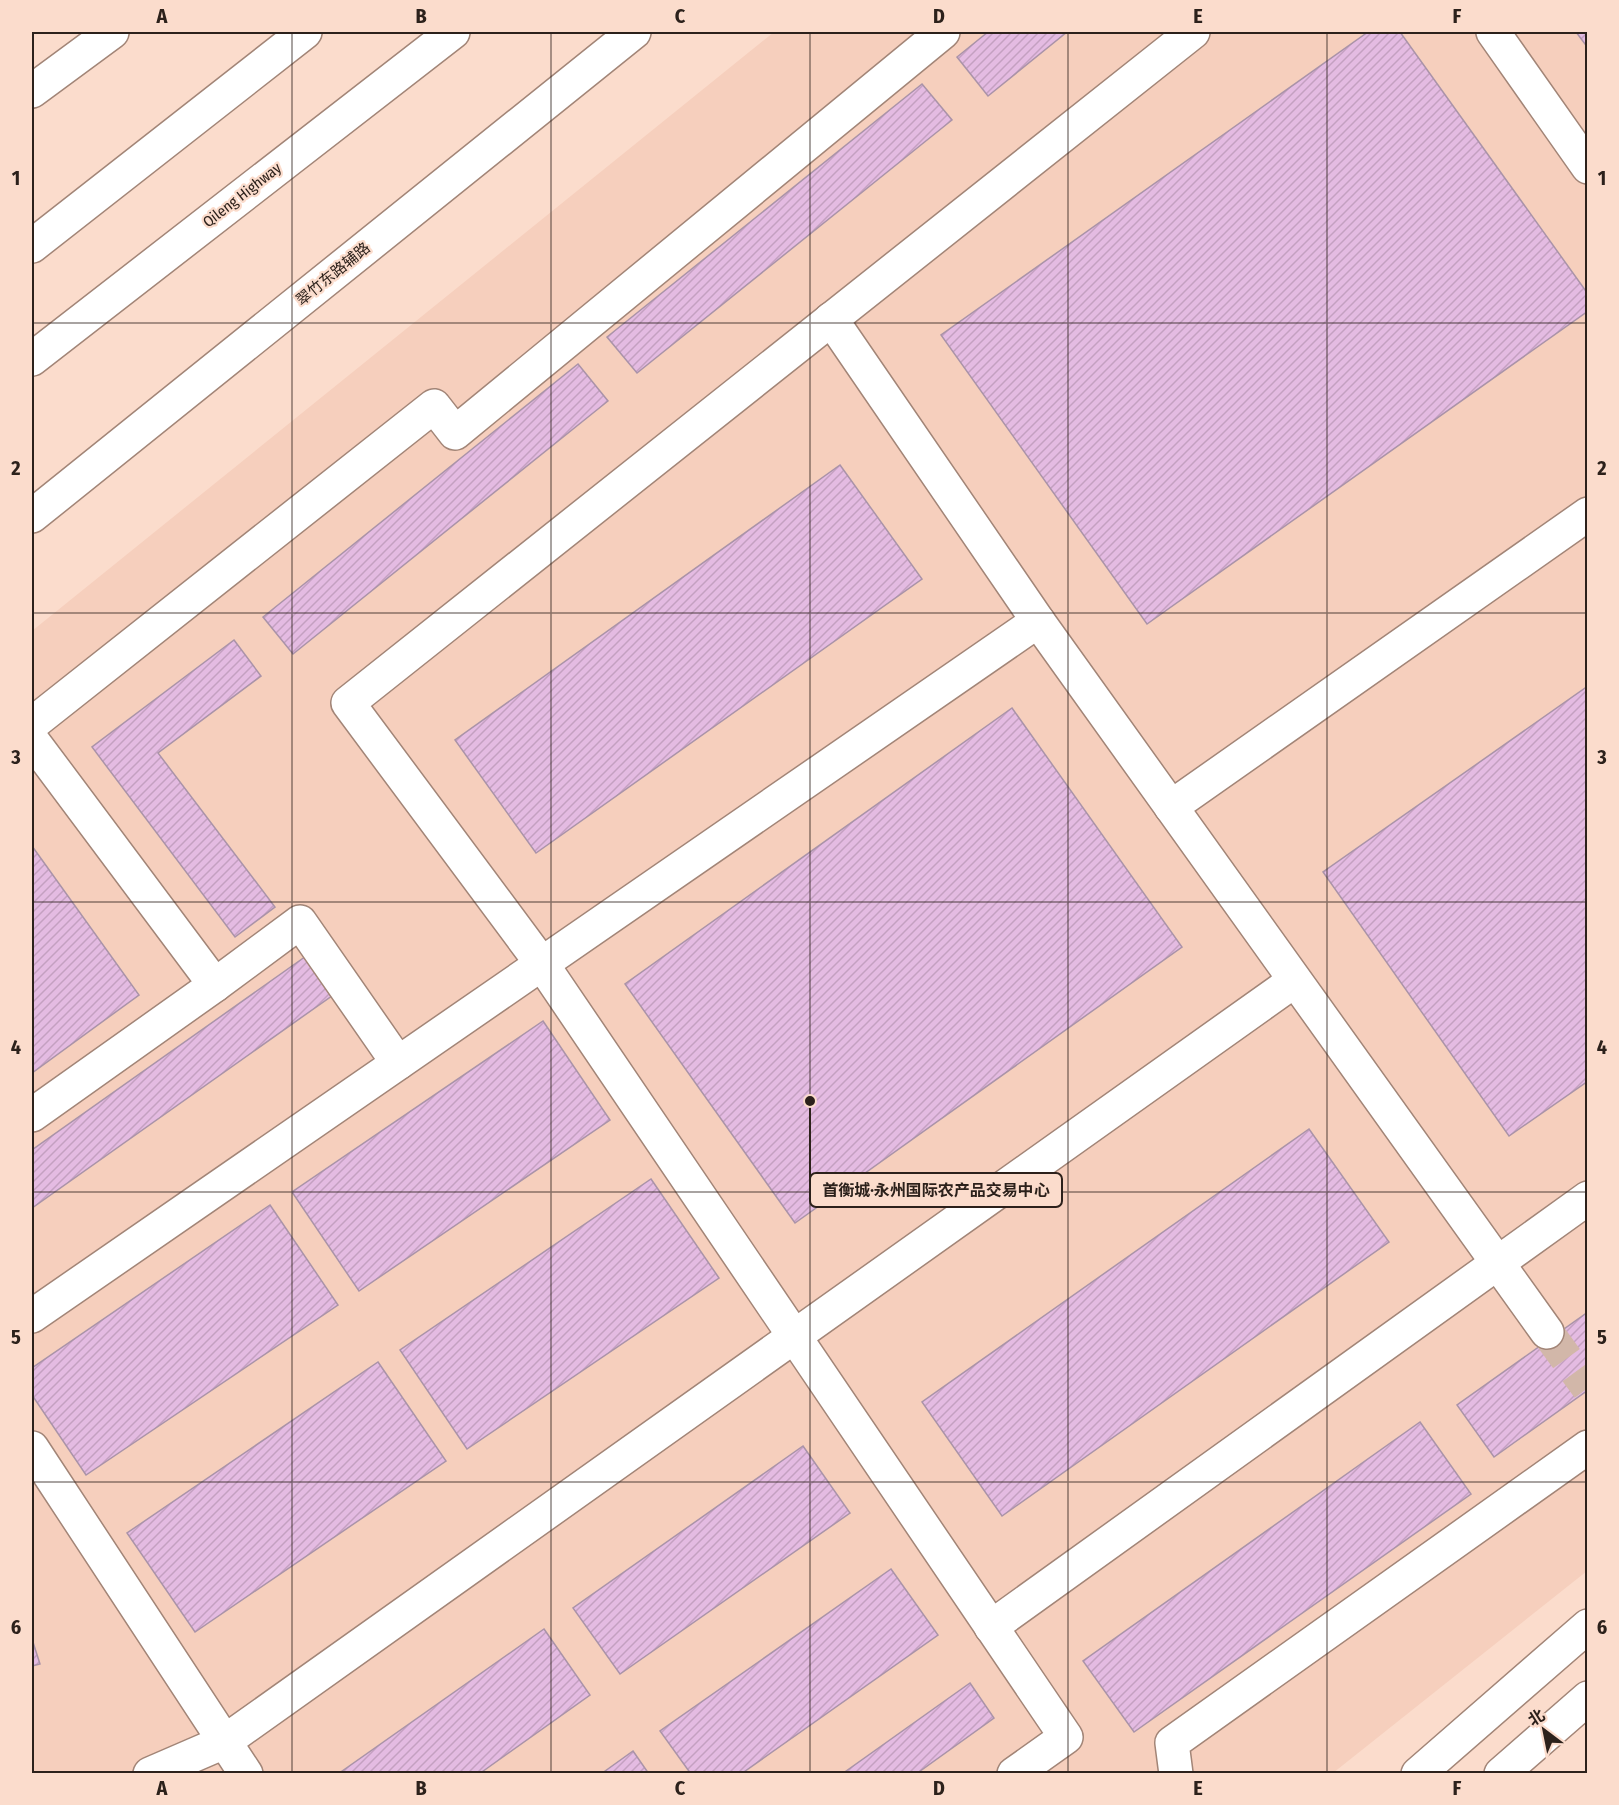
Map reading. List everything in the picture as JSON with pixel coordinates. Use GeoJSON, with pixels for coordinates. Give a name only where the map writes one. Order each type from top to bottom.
{"type":"FeatureCollection","features":[{"type":"Feature","properties":{"kind":"main road"},"geometry":{"type":"LineString","coordinates":[[32,91],[112,32]]}},
{"type":"Feature","properties":{"kind":"main road"},"geometry":{"type":"LineString","coordinates":[[32,246],[305,32]]}},
{"type":"Feature","properties":{"kind":"main road","name":"Qileng Highway"},"geometry":{"type":"LineString","coordinates":[[32,359],[453,32]]}},
{"type":"Feature","properties":{"kind":"main road","name":"翠竹东路辅路"},"geometry":{"type":"LineString","coordinates":[[32,516],[634,32]]}},
{"type":"Feature","properties":{"kind":"main road"},"geometry":{"type":"LineString","coordinates":[[32,724],[434,406],[455,433],[943,32]]}},
{"type":"Feature","properties":{"kind":"main road"},"geometry":{"type":"LineString","coordinates":[[1014,1773],[1066,1737],[542,964],[348,702],[1193,32]]}},
{"type":"Feature","properties":{"kind":"main road"},"geometry":{"type":"LineString","coordinates":[[1493,32],[1587,167]]}},
{"type":"Feature","properties":{"kind":"main road"},"geometry":{"type":"LineString","coordinates":[[831,319],[1038,621],[1547,1332]]}},
{"type":"Feature","properties":{"kind":"main road"},"geometry":{"type":"LineString","coordinates":[[1170,807],[1587,514]]}},
{"type":"Feature","properties":{"kind":"main road"},"geometry":{"type":"LineString","coordinates":[[32,1317],[1038,621]]}},
{"type":"Feature","properties":{"kind":"main road"},"geometry":{"type":"LineString","coordinates":[[32,740],[215,985]]}},
{"type":"Feature","properties":{"kind":"main road"},"geometry":{"type":"LineString","coordinates":[[32,1115],[215,985],[300,921],[398,1063]]}},
{"type":"Feature","properties":{"kind":"main road"},"geometry":{"type":"LineString","coordinates":[[150,1773],[224,1742],[1294,981]]}},
{"type":"Feature","properties":{"kind":"main road"},"geometry":{"type":"LineString","coordinates":[[991,1627],[1587,1198]]}},
{"type":"Feature","properties":{"kind":"main road"},"geometry":{"type":"LineString","coordinates":[[1176,1773],[1172,1743],[1587,1447]]}},
{"type":"Feature","properties":{"kind":"main road"},"geometry":{"type":"LineString","coordinates":[[32,1448],[246,1773]]}},
{"type":"Feature","properties":{"kind":"main road"},"geometry":{"type":"LineString","coordinates":[[1418,1773],[1587,1626]]}},
{"type":"Feature","properties":{"kind":"main road"},"geometry":{"type":"LineString","coordinates":[[1501,1773],[1587,1698]]}},
{"type":"Feature","properties":{"kind":"shaded area"},"geometry":{"type":"Polygon","coordinates":[[[774,32],[1587,32],[1587,1571],[1333,1773],[32,1774],[32,631],[774,32]]]}},
{"type":"Feature","properties":{"kind":"building"},"geometry":{"type":"Polygon","coordinates":[[[988,32],[1067,32],[988,96],[957,57],[988,32]]]}},
{"type":"Feature","properties":{"kind":"building"},"geometry":{"type":"Polygon","coordinates":[[[1368,32],[1400,32],[1588,294],[1588,311],[1147,624],[941,335],[1368,32]]]}},
{"type":"Feature","properties":{"kind":"building"},"geometry":{"type":"Polygon","coordinates":[[[1576,32],[1588,32],[1588,48],[1576,32]]]}},
{"type":"Feature","properties":{"kind":"building"},"geometry":{"type":"Polygon","coordinates":[[[922,84],[952,120],[637,373],[607,337],[922,84]]]}},
{"type":"Feature","properties":{"kind":"building"},"geometry":{"type":"Polygon","coordinates":[[[578,364],[608,401],[293,654],[263,617],[578,364]]]}},
{"type":"Feature","properties":{"kind":"building"},"geometry":{"type":"Polygon","coordinates":[[[840,465],[922,579],[536,853],[455,740],[840,465]]]}},
{"type":"Feature","properties":{"kind":"building"},"geometry":{"type":"Polygon","coordinates":[[[234,640],[261,676],[158,753],[275,907],[235,937],[92,747],[234,640]]]}},
{"type":"Feature","properties":{"kind":"building"},"geometry":{"type":"Polygon","coordinates":[[[1588,686],[1588,1081],[1509,1136],[1323,872],[1588,686]]]}},
{"type":"Feature","properties":{"kind":"building"},"geometry":{"type":"Polygon","coordinates":[[[1012,708],[1182,947],[795,1223],[625,984],[1012,708]]]}},
{"type":"Feature","properties":{"kind":"building"},"geometry":{"type":"Polygon","coordinates":[[[32,846],[139,995],[32,1073],[32,846]]]}},
{"type":"Feature","properties":{"kind":"building"},"geometry":{"type":"Polygon","coordinates":[[[309,954],[336,993],[32,1208],[32,1150],[309,954]]]}},
{"type":"Feature","properties":{"kind":"building"},"geometry":{"type":"Polygon","coordinates":[[[543,1021],[610,1120],[359,1291],[292,1192],[543,1021]]]}},
{"type":"Feature","properties":{"kind":"building"},"geometry":{"type":"Polygon","coordinates":[[[1309,1129],[1389,1242],[1002,1516],[922,1402],[1309,1129]]]}},
{"type":"Feature","properties":{"kind":"building"},"geometry":{"type":"Polygon","coordinates":[[[651,1179],[719,1278],[467,1449],[400,1350],[651,1179]]]}},
{"type":"Feature","properties":{"kind":"building"},"geometry":{"type":"Polygon","coordinates":[[[270,1205],[338,1305],[86,1475],[32,1395],[32,1368],[270,1205]]]}},
{"type":"Feature","properties":{"kind":"building"},"geometry":{"type":"Polygon","coordinates":[[[1588,1312],[1588,1390],[1494,1457],[1457,1405],[1588,1312]]]}},
{"type":"Feature","properties":{"kind":"building"},"geometry":{"type":"Polygon","coordinates":[[[378,1362],[446,1461],[195,1632],[127,1533],[378,1362]]]}},
{"type":"Feature","properties":{"kind":"building"},"geometry":{"type":"Polygon","coordinates":[[[1420,1422],[1471,1494],[1134,1732],[1083,1661],[1420,1422]]]}},
{"type":"Feature","properties":{"kind":"building"},"geometry":{"type":"Polygon","coordinates":[[[803,1446],[850,1513],[620,1674],[573,1608],[803,1446]]]}},
{"type":"Feature","properties":{"kind":"building"},"geometry":{"type":"Polygon","coordinates":[[[891,1569],[938,1635],[741,1774],[691,1774],[660,1731],[891,1569]]]}},
{"type":"Feature","properties":{"kind":"building"},"geometry":{"type":"Polygon","coordinates":[[[544,1629],[590,1695],[479,1774],[338,1774],[544,1629]]]}},
{"type":"Feature","properties":{"kind":"building"},"geometry":{"type":"Polygon","coordinates":[[[32,1639],[40,1664],[32,1666],[32,1639]]]}},
{"type":"Feature","properties":{"kind":"building"},"geometry":{"type":"Polygon","coordinates":[[[970,1683],[994,1718],[916,1774],[842,1774],[970,1683]]]}},
{"type":"Feature","properties":{"kind":"building"},"geometry":{"type":"Polygon","coordinates":[[[633,1751],[649,1774],[601,1774],[633,1751]]]}},
{"type":"Feature","properties":{"kind":"tunnel"},"geometry":{"type":"LineString","coordinates":[[1547,1332],[1588,1388]]}},
{"type":"Feature","properties":{"kind":"place","name":"首衡城·永州国际农产品交易中心"},"geometry":{"type":"Point","coordinates":[810,1101]}}]}
